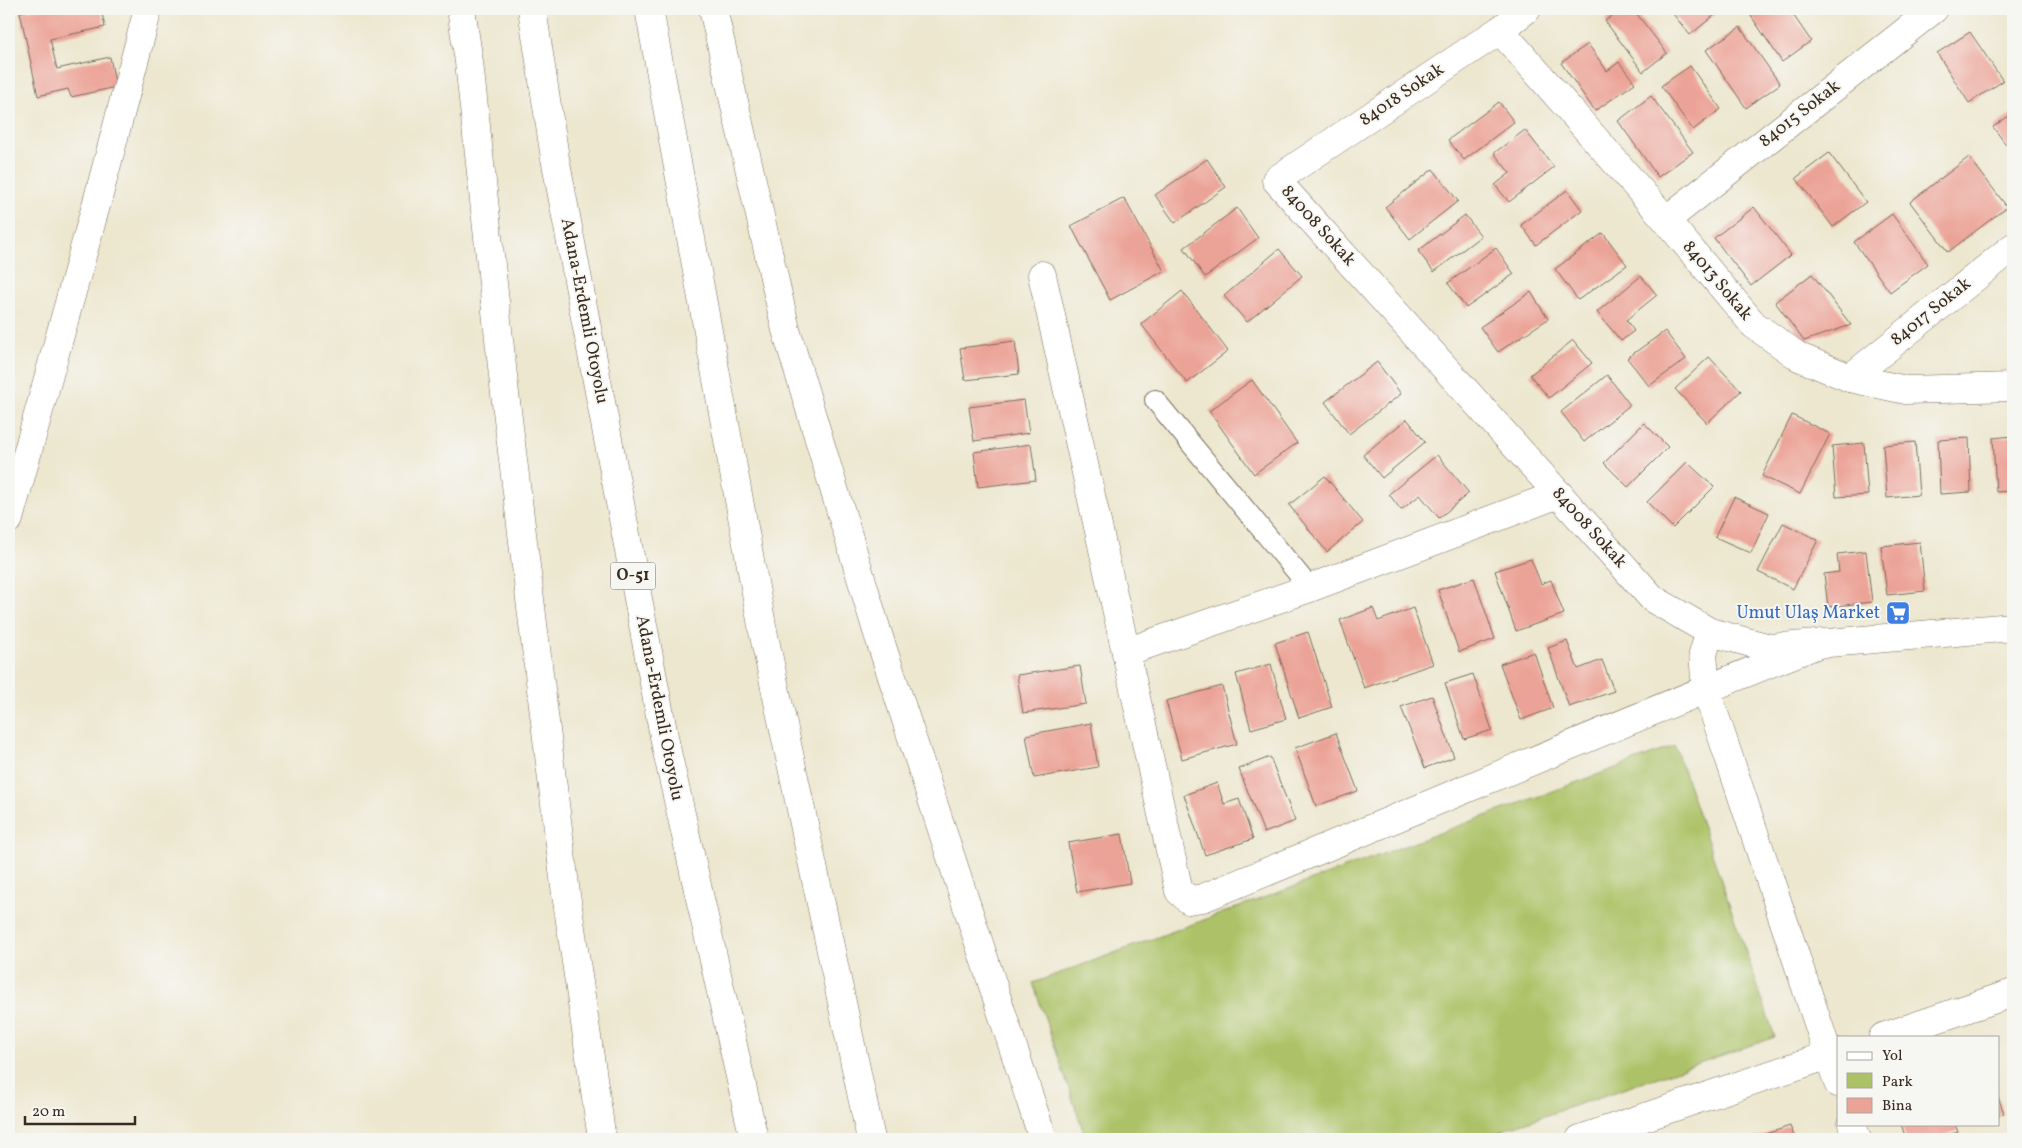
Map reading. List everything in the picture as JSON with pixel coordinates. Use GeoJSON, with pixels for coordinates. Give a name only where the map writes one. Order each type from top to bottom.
{"type":"FeatureCollection","features":[{"type":"Feature","properties":{"kind":"main road"},"geometry":{"type":"LineString","coordinates":[[9,519],[97,202],[148,9]]}},
{"type":"Feature","properties":{"kind":"main road"},"geometry":{"type":"LineString","coordinates":[[461,9],[505,394],[566,894],[602,1139]]}},
{"type":"Feature","properties":{"kind":"main road","name":"Adana-Erdemli Otoyolu"},"geometry":{"type":"LineString","coordinates":[[532,9],[557,168],[666,747],[754,1139]]}},
{"type":"Feature","properties":{"kind":"main road"},"geometry":{"type":"LineString","coordinates":[[649,9],[763,631],[872,1139]]}},
{"type":"Feature","properties":{"kind":"main road"},"geometry":{"type":"LineString","coordinates":[[713,9],[786,330],[880,641],[1043,1139]]}},
{"type":"Feature","properties":{"kind":"main road","name":"84018 Sokak"},"geometry":{"type":"LineString","coordinates":[[1276,180],[1500,30],[1527,9]]}},
{"type":"Feature","properties":{"kind":"main road","name":"84015 Sokak"},"geometry":{"type":"LineString","coordinates":[[1666,220],[1934,9]]}},
{"type":"Feature","properties":{"kind":"main road","name":"84013 Sokak"},"geometry":{"type":"LineString","coordinates":[[1500,30],[1666,220],[1754,326],[1799,357],[1850,378],[1906,390],[2013,388]]}},
{"type":"Feature","properties":{"kind":"main road","name":"84008 Sokak"},"geometry":{"type":"LineString","coordinates":[[1276,180],[1653,599],[1710,632],[1770,648],[2013,627]]}},
{"type":"Feature","properties":{"kind":"main road","name":"84017 Sokak"},"geometry":{"type":"LineString","coordinates":[[1850,378],[2013,247]]}},
{"type":"Feature","properties":{"kind":"main road"},"geometry":{"type":"LineString","coordinates":[[1042,276],[1179,891],[1189,900],[1203,898],[1821,643]]}},
{"type":"Feature","properties":{"kind":"main road"},"geometry":{"type":"LineString","coordinates":[[1126,652],[1310,588],[1559,494]]}},
{"type":"Feature","properties":{"kind":"main road"},"geometry":{"type":"LineString","coordinates":[[1710,632],[1703,654],[1706,689],[1834,1054],[1837,1076]]}},
{"type":"Feature","properties":{"kind":"main road"},"geometry":{"type":"LineString","coordinates":[[1886,1036],[2013,993]]}},
{"type":"Feature","properties":{"kind":"main road"},"geometry":{"type":"LineString","coordinates":[[1580,1139],[1834,1054]]}},
{"type":"Feature","properties":{"kind":"main road"},"geometry":{"type":"LineString","coordinates":[[1853,1126],[1856,1139]]}},
{"type":"Feature","properties":{"kind":"lane"},"geometry":{"type":"LineString","coordinates":[[1155,400],[1310,588]]}},
{"type":"Feature","properties":{"kind":"green space"},"geometry":{"type":"Polygon","coordinates":[[[1675,746],[1775,1037],[1477,1139],[1086,1139],[1033,983],[1675,746]]]}},
{"type":"Feature","properties":{"kind":"building"},"geometry":{"type":"Polygon","coordinates":[[[35,9],[101,9],[105,27],[50,39],[57,69],[110,57],[116,87],[71,97],[68,89],[38,96],[20,12],[35,9]]]}},
{"type":"Feature","properties":{"kind":"building"},"geometry":{"type":"Polygon","coordinates":[[[1622,9],[1633,9],[1667,53],[1643,72],[1605,21],[1622,9]]]}},
{"type":"Feature","properties":{"kind":"building"},"geometry":{"type":"Polygon","coordinates":[[[1669,9],[1722,9],[1690,35],[1669,9]]]}},
{"type":"Feature","properties":{"kind":"building"},"geometry":{"type":"Polygon","coordinates":[[[1755,9],[1789,9],[1811,41],[1782,62],[1749,13],[1755,9]]]}},
{"type":"Feature","properties":{"kind":"building"},"geometry":{"type":"Polygon","coordinates":[[[1740,27],[1780,84],[1746,108],[1706,50],[1740,27]]]}},
{"type":"Feature","properties":{"kind":"building"},"geometry":{"type":"Polygon","coordinates":[[[1970,32],[2003,81],[1969,103],[1937,53],[1970,32]]]}},
{"type":"Feature","properties":{"kind":"building"},"geometry":{"type":"Polygon","coordinates":[[[1588,44],[1607,71],[1619,62],[1635,83],[1595,111],[1561,63],[1588,44]]]}},
{"type":"Feature","properties":{"kind":"building"},"geometry":{"type":"Polygon","coordinates":[[[1690,66],[1721,109],[1693,130],[1661,86],[1690,66]]]}},
{"type":"Feature","properties":{"kind":"building"},"geometry":{"type":"Polygon","coordinates":[[[1651,96],[1693,152],[1658,177],[1618,121],[1651,96]]]}},
{"type":"Feature","properties":{"kind":"building"},"geometry":{"type":"Polygon","coordinates":[[[1499,102],[1514,122],[1464,160],[1448,140],[1499,102]]]}},
{"type":"Feature","properties":{"kind":"building"},"geometry":{"type":"Polygon","coordinates":[[[2013,113],[2013,154],[1993,127],[2013,113]]]}},
{"type":"Feature","properties":{"kind":"building"},"geometry":{"type":"Polygon","coordinates":[[[1525,130],[1554,167],[1509,202],[1495,185],[1510,173],[1494,153],[1525,130]]]}},
{"type":"Feature","properties":{"kind":"building"},"geometry":{"type":"Polygon","coordinates":[[[1829,153],[1866,202],[1833,227],[1796,178],[1829,153]]]}},
{"type":"Feature","properties":{"kind":"building"},"geometry":{"type":"Polygon","coordinates":[[[1969,157],[2007,207],[1948,252],[1910,202],[1969,157]]]}},
{"type":"Feature","properties":{"kind":"building"},"geometry":{"type":"Polygon","coordinates":[[[1207,159],[1226,187],[1175,223],[1155,195],[1207,159]]]}},
{"type":"Feature","properties":{"kind":"building"},"geometry":{"type":"Polygon","coordinates":[[[1433,169],[1458,201],[1410,239],[1385,207],[1433,169]]]}},
{"type":"Feature","properties":{"kind":"building"},"geometry":{"type":"Polygon","coordinates":[[[1567,190],[1582,210],[1536,245],[1521,225],[1567,190]]]}},
{"type":"Feature","properties":{"kind":"building"},"geometry":{"type":"Polygon","coordinates":[[[1124,198],[1164,271],[1110,300],[1071,226],[1124,198]]]}},
{"type":"Feature","properties":{"kind":"building"},"geometry":{"type":"Polygon","coordinates":[[[1754,207],[1791,255],[1751,286],[1714,238],[1754,207]]]}},
{"type":"Feature","properties":{"kind":"building"},"geometry":{"type":"Polygon","coordinates":[[[1237,208],[1258,238],[1205,277],[1184,248],[1237,208]]]}},
{"type":"Feature","properties":{"kind":"building"},"geometry":{"type":"Polygon","coordinates":[[[1892,214],[1928,264],[1890,292],[1854,242],[1892,214]]]}},
{"type":"Feature","properties":{"kind":"building"},"geometry":{"type":"Polygon","coordinates":[[[1465,215],[1481,236],[1434,272],[1418,251],[1465,215]]]}},
{"type":"Feature","properties":{"kind":"building"},"geometry":{"type":"Polygon","coordinates":[[[1603,233],[1627,265],[1578,300],[1555,269],[1603,233]]]}},
{"type":"Feature","properties":{"kind":"building"},"geometry":{"type":"Polygon","coordinates":[[[1496,248],[1514,274],[1466,308],[1448,283],[1496,248]]]}},
{"type":"Feature","properties":{"kind":"building"},"geometry":{"type":"Polygon","coordinates":[[[1279,249],[1302,276],[1247,322],[1224,296],[1279,249]]]}},
{"type":"Feature","properties":{"kind":"building"},"geometry":{"type":"Polygon","coordinates":[[[1812,274],[1851,325],[1804,341],[1775,302],[1812,274]]]}},
{"type":"Feature","properties":{"kind":"building"},"geometry":{"type":"Polygon","coordinates":[[[1641,276],[1657,295],[1626,320],[1634,331],[1621,341],[1597,312],[1641,276]]]}},
{"type":"Feature","properties":{"kind":"building"},"geometry":{"type":"Polygon","coordinates":[[[1182,291],[1228,351],[1187,383],[1141,324],[1182,291]]]}},
{"type":"Feature","properties":{"kind":"building"},"geometry":{"type":"Polygon","coordinates":[[[1531,292],[1548,319],[1498,352],[1480,327],[1531,292]]]}},
{"type":"Feature","properties":{"kind":"building"},"geometry":{"type":"Polygon","coordinates":[[[1665,331],[1686,359],[1649,386],[1627,358],[1665,331]]]}},
{"type":"Feature","properties":{"kind":"building"},"geometry":{"type":"Polygon","coordinates":[[[1573,340],[1592,363],[1549,398],[1530,375],[1573,340]]]}},
{"type":"Feature","properties":{"kind":"building"},"geometry":{"type":"Polygon","coordinates":[[[1015,341],[1019,374],[965,380],[960,348],[1015,341]]]}},
{"type":"Feature","properties":{"kind":"building"},"geometry":{"type":"Polygon","coordinates":[[[1709,357],[1741,391],[1707,423],[1675,389],[1709,357]]]}},
{"type":"Feature","properties":{"kind":"building"},"geometry":{"type":"Polygon","coordinates":[[[1377,362],[1401,394],[1349,434],[1325,402],[1377,362]]]}},
{"type":"Feature","properties":{"kind":"building"},"geometry":{"type":"Polygon","coordinates":[[[1607,375],[1630,405],[1584,442],[1561,412],[1607,375]]]}},
{"type":"Feature","properties":{"kind":"building"},"geometry":{"type":"Polygon","coordinates":[[[1252,380],[1297,443],[1254,474],[1209,411],[1252,380]]]}},
{"type":"Feature","properties":{"kind":"building"},"geometry":{"type":"Polygon","coordinates":[[[1024,400],[1029,433],[974,441],[969,407],[1024,400]]]}},
{"type":"Feature","properties":{"kind":"building"},"geometry":{"type":"Polygon","coordinates":[[[1792,415],[1830,434],[1800,494],[1762,476],[1792,415]]]}},
{"type":"Feature","properties":{"kind":"building"},"geometry":{"type":"Polygon","coordinates":[[[1407,419],[1425,442],[1382,478],[1363,455],[1407,419]]]}},
{"type":"Feature","properties":{"kind":"building"},"geometry":{"type":"Polygon","coordinates":[[[1644,423],[1668,447],[1628,487],[1604,463],[1644,423]]]}},
{"type":"Feature","properties":{"kind":"building"},"geometry":{"type":"Polygon","coordinates":[[[2013,436],[2013,491],[1996,492],[1993,438],[2013,436]]]}},
{"type":"Feature","properties":{"kind":"building"},"geometry":{"type":"Polygon","coordinates":[[[1969,438],[1971,492],[1940,494],[1938,440],[1969,438]]]}},
{"type":"Feature","properties":{"kind":"building"},"geometry":{"type":"Polygon","coordinates":[[[1915,442],[1919,495],[1887,498],[1883,445],[1915,442]]]}},
{"type":"Feature","properties":{"kind":"building"},"geometry":{"type":"Polygon","coordinates":[[[1864,443],[1868,495],[1836,497],[1832,446],[1864,443]]]}},
{"type":"Feature","properties":{"kind":"building"},"geometry":{"type":"Polygon","coordinates":[[[1031,444],[1036,480],[978,487],[974,452],[1031,444]]]}},
{"type":"Feature","properties":{"kind":"building"},"geometry":{"type":"Polygon","coordinates":[[[1437,455],[1469,493],[1439,518],[1420,495],[1401,510],[1389,494],[1437,455]]]}},
{"type":"Feature","properties":{"kind":"building"},"geometry":{"type":"Polygon","coordinates":[[[1687,462],[1714,487],[1673,528],[1647,502],[1687,462]]]}},
{"type":"Feature","properties":{"kind":"building"},"geometry":{"type":"Polygon","coordinates":[[[1325,476],[1363,522],[1327,552],[1289,505],[1325,476]]]}},
{"type":"Feature","properties":{"kind":"building"},"geometry":{"type":"Polygon","coordinates":[[[1734,497],[1769,513],[1751,553],[1715,537],[1734,497]]]}},
{"type":"Feature","properties":{"kind":"building"},"geometry":{"type":"Polygon","coordinates":[[[1783,523],[1818,540],[1793,589],[1758,572],[1783,523]]]}},
{"type":"Feature","properties":{"kind":"building"},"geometry":{"type":"Polygon","coordinates":[[[1920,542],[1925,591],[1887,595],[1881,546],[1920,542]]]}},
{"type":"Feature","properties":{"kind":"building"},"geometry":{"type":"Polygon","coordinates":[[[1866,551],[1872,602],[1828,607],[1824,574],[1839,572],[1837,554],[1866,551]]]}},
{"type":"Feature","properties":{"kind":"building"},"geometry":{"type":"Polygon","coordinates":[[[1531,559],[1541,584],[1551,580],[1564,614],[1516,631],[1495,571],[1531,559]]]}},
{"type":"Feature","properties":{"kind":"building"},"geometry":{"type":"Polygon","coordinates":[[[1474,578],[1495,639],[1459,652],[1438,590],[1474,578]]]}},
{"type":"Feature","properties":{"kind":"building"},"geometry":{"type":"Polygon","coordinates":[[[1373,608],[1378,621],[1413,608],[1433,664],[1364,688],[1340,620],[1373,608]]]}},
{"type":"Feature","properties":{"kind":"building"},"geometry":{"type":"Polygon","coordinates":[[[1308,632],[1332,707],[1299,718],[1275,643],[1308,632]]]}},
{"type":"Feature","properties":{"kind":"building"},"geometry":{"type":"Polygon","coordinates":[[[1567,641],[1578,669],[1602,660],[1614,691],[1569,707],[1548,648],[1567,641]]]}},
{"type":"Feature","properties":{"kind":"building"},"geometry":{"type":"Polygon","coordinates":[[[1534,652],[1553,708],[1521,720],[1500,664],[1534,652]]]}},
{"type":"Feature","properties":{"kind":"building"},"geometry":{"type":"Polygon","coordinates":[[[1271,664],[1286,719],[1251,729],[1236,674],[1271,664]]]}},
{"type":"Feature","properties":{"kind":"building"},"geometry":{"type":"Polygon","coordinates":[[[1080,666],[1086,704],[1023,713],[1017,675],[1080,666]]]}},
{"type":"Feature","properties":{"kind":"building"},"geometry":{"type":"Polygon","coordinates":[[[1473,674],[1492,730],[1464,739],[1445,683],[1473,674]]]}},
{"type":"Feature","properties":{"kind":"building"},"geometry":{"type":"Polygon","coordinates":[[[1222,686],[1237,744],[1182,759],[1166,701],[1222,686]]]}},
{"type":"Feature","properties":{"kind":"building"},"geometry":{"type":"Polygon","coordinates":[[[1432,696],[1454,757],[1425,768],[1401,707],[1432,696]]]}},
{"type":"Feature","properties":{"kind":"building"},"geometry":{"type":"Polygon","coordinates":[[[1091,723],[1098,767],[1034,778],[1026,735],[1091,723]]]}},
{"type":"Feature","properties":{"kind":"building"},"geometry":{"type":"Polygon","coordinates":[[[1336,733],[1358,791],[1316,806],[1295,748],[1336,733]]]}},
{"type":"Feature","properties":{"kind":"building"},"geometry":{"type":"Polygon","coordinates":[[[1270,757],[1295,821],[1264,833],[1239,769],[1270,757]]]}},
{"type":"Feature","properties":{"kind":"building"},"geometry":{"type":"Polygon","coordinates":[[[1217,783],[1224,804],[1239,799],[1253,839],[1205,855],[1184,795],[1217,783]]]}},
{"type":"Feature","properties":{"kind":"building"},"geometry":{"type":"Polygon","coordinates":[[[1122,834],[1130,883],[1077,892],[1068,843],[1122,834]]]}},
{"type":"Feature","properties":{"kind":"building"},"geometry":{"type":"Polygon","coordinates":[[[2000,1102],[2004,1113],[2000,1115],[2000,1102]]]}},
{"type":"Feature","properties":{"kind":"building"},"geometry":{"type":"Polygon","coordinates":[[[1790,1126],[1795,1139],[1751,1139],[1790,1126]]]}},
{"type":"Feature","properties":{"kind":"building"},"geometry":{"type":"Polygon","coordinates":[[[1902,1126],[1956,1126],[1958,1132],[1935,1139],[1906,1139],[1902,1126]]]}},
{"type":"Feature","properties":{"kind":"place","name":"Umut Ulaş Market"},"geometry":{"type":"Point","coordinates":[1898,613]}}]}
